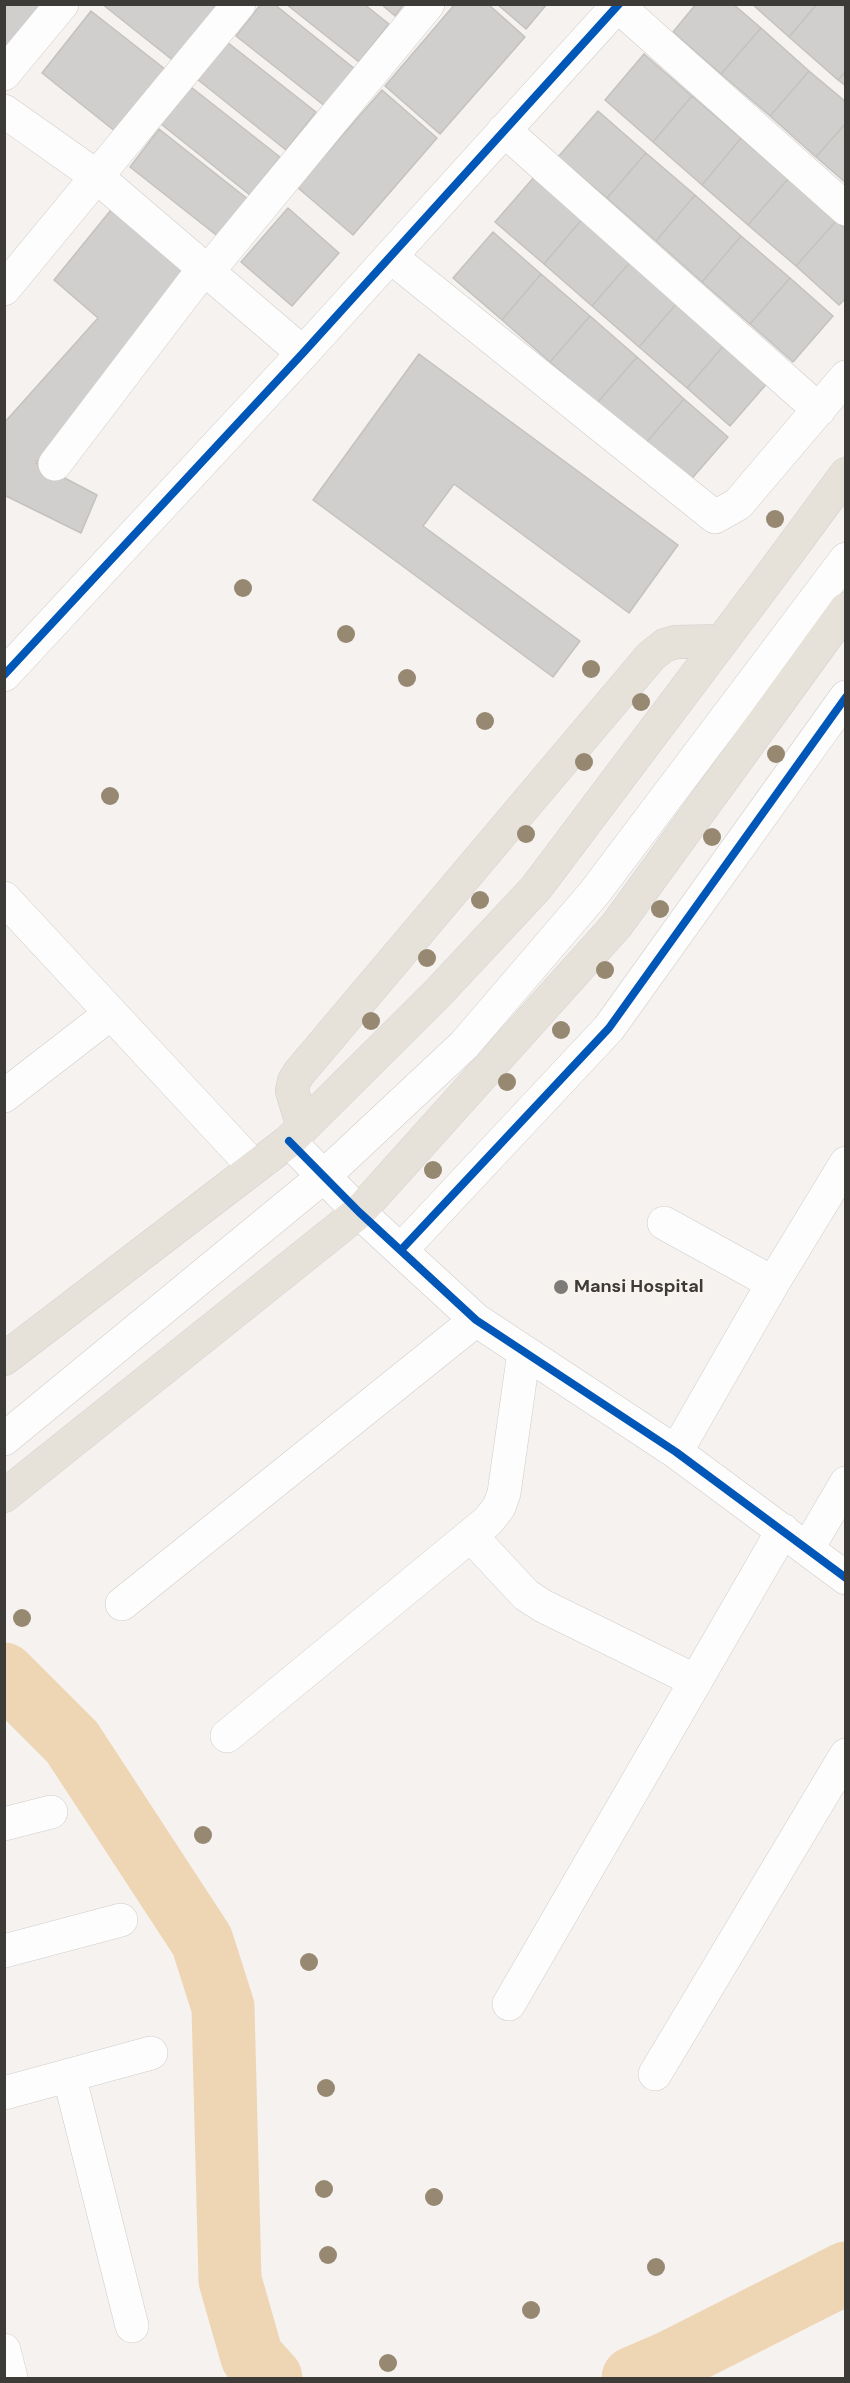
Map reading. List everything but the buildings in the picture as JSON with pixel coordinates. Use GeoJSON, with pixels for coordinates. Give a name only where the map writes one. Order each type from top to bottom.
{"type":"FeatureCollection","features":[{"type":"Feature","properties":{"kind":"main road"},"geometry":{"type":"LineString","coordinates":[[4,1359],[296,1134],[436,995],[536,888],[846,474]]}},
{"type":"Feature","properties":{"kind":"main road"},"geometry":{"type":"LineString","coordinates":[[4,1496],[359,1212],[616,926],[846,609]]}},
{"type":"Feature","properties":{"kind":"main road"},"geometry":{"type":"LineString","coordinates":[[296,1134],[292,1091],[299,1073],[651,656],[664,645],[676,642],[722,641]]}},
{"type":"Feature","properties":{"kind":"street"},"geometry":{"type":"LineString","coordinates":[[4,74],[62,4]]}},
{"type":"Feature","properties":{"kind":"street"},"geometry":{"type":"LineString","coordinates":[[4,289],[239,4]]}},
{"type":"Feature","properties":{"kind":"street"},"geometry":{"type":"LineString","coordinates":[[55,464],[207,269],[428,4]]}},
{"type":"Feature","properties":{"kind":"street"},"geometry":{"type":"LineString","coordinates":[[8,665],[303,353],[619,5],[846,208]]}},
{"type":"Feature","properties":{"kind":"street"},"geometry":{"type":"LineString","coordinates":[[4,111],[96,176],[303,353]]}},
{"type":"Feature","properties":{"kind":"street"},"geometry":{"type":"LineString","coordinates":[[504,130],[819,410]]}},
{"type":"Feature","properties":{"kind":"street"},"geometry":{"type":"LineString","coordinates":[[391,257],[715,517],[738,504],[846,377]]}},
{"type":"Feature","properties":{"kind":"street"},"geometry":{"type":"LineString","coordinates":[[4,1439],[324,1176],[464,1045],[549,949],[595,892],[846,559]]}},
{"type":"Feature","properties":{"kind":"street"},"geometry":{"type":"LineString","coordinates":[[401,1250],[609,1028],[846,697]]}},
{"type":"Feature","properties":{"kind":"street"},"geometry":{"type":"LineString","coordinates":[[4,898],[254,1167]]}},
{"type":"Feature","properties":{"kind":"street"},"geometry":{"type":"LineString","coordinates":[[4,1096],[110,1014]]}},
{"type":"Feature","properties":{"kind":"street"},"geometry":{"type":"LineString","coordinates":[[296,1134],[324,1176],[359,1212],[476,1320],[675,1452],[846,1578]]}},
{"type":"Feature","properties":{"kind":"street"},"geometry":{"type":"LineString","coordinates":[[675,1452],[772,1283],[846,1163]]}},
{"type":"Feature","properties":{"kind":"street"},"geometry":{"type":"LineString","coordinates":[[664,1222],[772,1283]]}},
{"type":"Feature","properties":{"kind":"street"},"geometry":{"type":"LineString","coordinates":[[122,1604],[476,1320]]}},
{"type":"Feature","properties":{"kind":"street"},"geometry":{"type":"LineString","coordinates":[[227,1736],[471,1536],[488,1521],[499,1507],[504,1494],[524,1352]]}},
{"type":"Feature","properties":{"kind":"street"},"geometry":{"type":"LineString","coordinates":[[510,2004],[696,1680],[795,1539],[846,1483]]}},
{"type":"Feature","properties":{"kind":"street"},"geometry":{"type":"LineString","coordinates":[[471,1536],[525,1595],[543,1606],[696,1680]]}},
{"type":"Feature","properties":{"kind":"street"},"geometry":{"type":"LineString","coordinates":[[655,2074],[846,1755]]}},
{"type":"Feature","properties":{"kind":"street"},"geometry":{"type":"LineString","coordinates":[[4,1824],[51,1812]]}},
{"type":"Feature","properties":{"kind":"street"},"geometry":{"type":"LineString","coordinates":[[4,1951],[121,1920]]}},
{"type":"Feature","properties":{"kind":"street"},"geometry":{"type":"LineString","coordinates":[[4,2092],[151,2053]]}},
{"type":"Feature","properties":{"kind":"street"},"geometry":{"type":"LineString","coordinates":[[69,2075],[132,2326]]}},
{"type":"Feature","properties":{"kind":"street"},"geometry":{"type":"LineString","coordinates":[[4,2350],[11,2379]]}},
{"type":"Feature","properties":{"kind":"waterway"},"geometry":{"type":"LineString","coordinates":[[4,1674],[72,1742],[202,1941],[223,2007],[230,2280],[252,2357],[271,2378]]}},
{"type":"Feature","properties":{"kind":"waterway"},"geometry":{"type":"LineString","coordinates":[[633,2378],[668,2363],[846,2273]]}},
{"type":"Feature","properties":{"kind":"cycle path"},"geometry":{"type":"LineString","coordinates":[[4,675],[303,353],[619,4]]}},
{"type":"Feature","properties":{"kind":"cycle path"},"geometry":{"type":"LineString","coordinates":[[401,1250],[609,1028],[846,697]]}},
{"type":"Feature","properties":{"kind":"cycle path"},"geometry":{"type":"LineString","coordinates":[[289,1141],[359,1212],[476,1320],[676,1452],[846,1578]]}},
{"type":"Feature","properties":{"kind":"place","name":"Mansi Hospital"},"geometry":{"type":"Point","coordinates":[561,1287]}}]}
